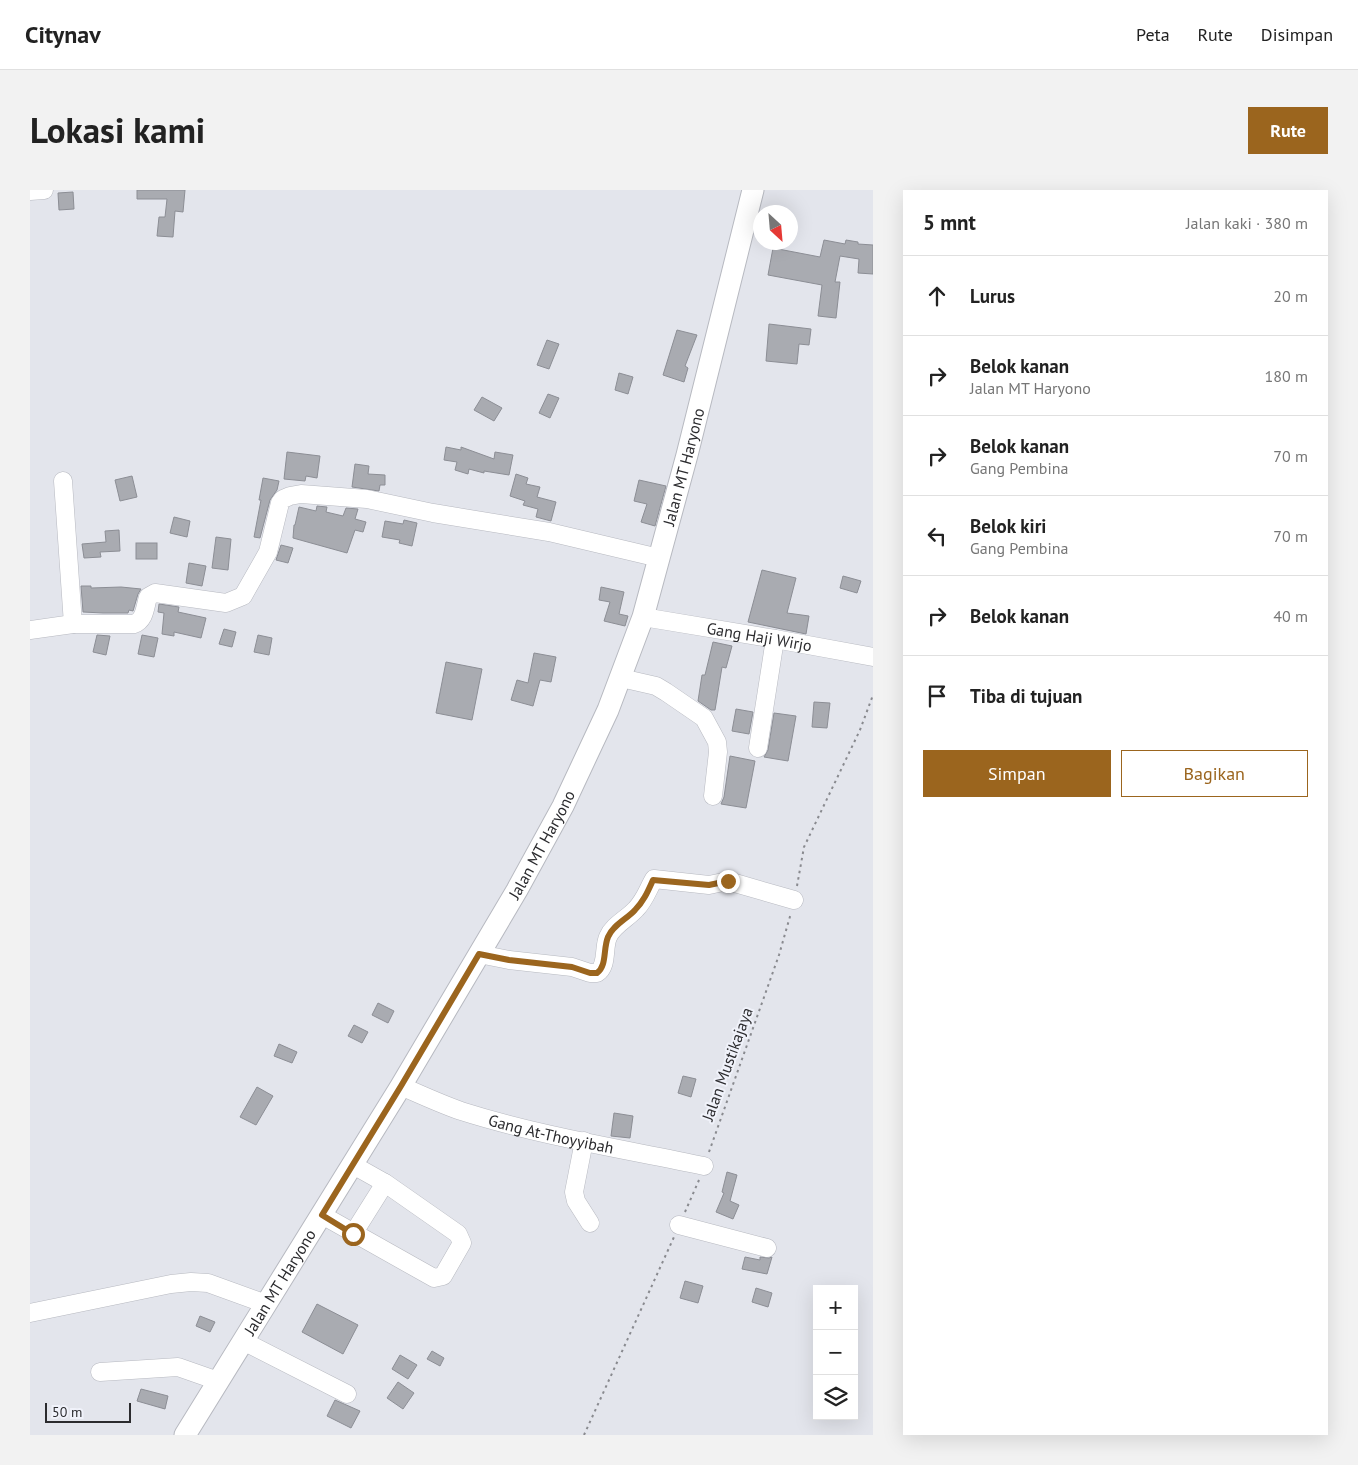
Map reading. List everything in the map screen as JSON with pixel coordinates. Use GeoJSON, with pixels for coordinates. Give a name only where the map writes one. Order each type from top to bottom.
{"type":"FeatureCollection","features":[{"type":"Feature","properties":{"kind":"main road","name":"Jalan MT Haryono"},"geometry":{"type":"LineString","coordinates":[[185,1435],[353,1165],[479,954],[563,806],[608,710],[644,617],[687,455],[753,190]]}},
{"type":"Feature","properties":{"kind":"street"},"geometry":{"type":"LineString","coordinates":[[30,192],[44,190]]}},
{"type":"Feature","properties":{"kind":"street"},"geometry":{"type":"LineString","coordinates":[[63,481],[73,624]]}},
{"type":"Feature","properties":{"kind":"street"},"geometry":{"type":"LineString","coordinates":[[30,630],[73,624],[134,624],[140,622],[148,597],[155,592],[226,603],[243,596],[268,552],[280,503],[283,499],[290,496],[301,494],[367,499],[433,513],[549,532],[659,558]]}},
{"type":"Feature","properties":{"kind":"street","name":"Gang Haji Wirjo"},"geometry":{"type":"LineString","coordinates":[[644,617],[873,657]]}},
{"type":"Feature","properties":{"kind":"street"},"geometry":{"type":"LineString","coordinates":[[758,748],[776,639]]}},
{"type":"Feature","properties":{"kind":"street"},"geometry":{"type":"LineString","coordinates":[[621,678],[656,686],[704,718],[717,742],[718,752],[713,796]]}},
{"type":"Feature","properties":{"kind":"street"},"geometry":{"type":"LineString","coordinates":[[479,954],[509,960],[572,967],[590,973],[597,973],[603,965],[608,936],[642,902],[653,880],[709,885],[728,881],[794,900]]}},
{"type":"Feature","properties":{"kind":"street","name":"Gang At-Thoyyibah"},"geometry":{"type":"LineString","coordinates":[[401,1086],[462,1111],[526,1128],[704,1166]]}},
{"type":"Feature","properties":{"kind":"street"},"geometry":{"type":"LineString","coordinates":[[584,1141],[574,1192],[576,1201],[590,1224]]}},
{"type":"Feature","properties":{"kind":"street"},"geometry":{"type":"LineString","coordinates":[[322,1215],[434,1278],[443,1276],[462,1243],[462,1239],[458,1234],[385,1183],[353,1165]]}},
{"type":"Feature","properties":{"kind":"street"},"geometry":{"type":"LineString","coordinates":[[353,1234],[385,1183]]}},
{"type":"Feature","properties":{"kind":"street"},"geometry":{"type":"LineString","coordinates":[[679,1225],[767,1248]]}},
{"type":"Feature","properties":{"kind":"street"},"geometry":{"type":"LineString","coordinates":[[30,1313],[171,1284],[191,1282],[208,1283],[266,1304]]}},
{"type":"Feature","properties":{"kind":"street"},"geometry":{"type":"LineString","coordinates":[[243,1340],[346,1394]]}},
{"type":"Feature","properties":{"kind":"street"},"geometry":{"type":"LineString","coordinates":[[100,1372],[178,1368],[218,1381]]}},
{"type":"Feature","properties":{"kind":"path","name":"Jalan Mustikajaya"},"geometry":{"type":"LineString","coordinates":[[584,1435],[704,1166],[779,954],[794,900],[804,847],[860,730],[873,695]]}},
{"type":"Feature","properties":{"kind":"building"},"geometry":{"type":"Polygon","coordinates":[[[137,190],[185,190],[183,212],[175,211],[173,237],[157,236],[159,217],[165,217],[167,199],[137,199],[137,190]]]}},
{"type":"Feature","properties":{"kind":"building"},"geometry":{"type":"Polygon","coordinates":[[[73,192],[74,209],[59,210],[58,193],[73,192]]]}},
{"type":"Feature","properties":{"kind":"building"},"geometry":{"type":"Polygon","coordinates":[[[824,240],[845,244],[846,240],[858,242],[858,244],[873,245],[873,274],[858,273],[859,259],[840,256],[835,282],[840,282],[836,318],[818,316],[822,285],[768,275],[773,250],[783,250],[820,257],[824,240]]]}},
{"type":"Feature","properties":{"kind":"building"},"geometry":{"type":"Polygon","coordinates":[[[769,324],[811,329],[809,345],[799,344],[797,364],[766,361],[769,324]]]}},
{"type":"Feature","properties":{"kind":"building"},"geometry":{"type":"Polygon","coordinates":[[[677,330],[697,335],[685,366],[688,368],[684,382],[663,375],[677,330]]]}},
{"type":"Feature","properties":{"kind":"building"},"geometry":{"type":"Polygon","coordinates":[[[547,340],[559,344],[549,369],[537,365],[547,340]]]}},
{"type":"Feature","properties":{"kind":"building"},"geometry":{"type":"Polygon","coordinates":[[[619,373],[633,377],[628,394],[615,390],[619,373]]]}},
{"type":"Feature","properties":{"kind":"building"},"geometry":{"type":"Polygon","coordinates":[[[548,394],[559,398],[550,418],[539,413],[548,394]]]}},
{"type":"Feature","properties":{"kind":"building"},"geometry":{"type":"Polygon","coordinates":[[[482,397],[502,408],[494,421],[474,410],[482,397]]]}},
{"type":"Feature","properties":{"kind":"building"},"geometry":{"type":"Polygon","coordinates":[[[446,447],[461,450],[461,447],[494,459],[495,452],[513,455],[509,475],[484,471],[484,473],[469,469],[468,474],[455,470],[457,462],[444,460],[446,447]]]}},
{"type":"Feature","properties":{"kind":"building"},"geometry":{"type":"Polygon","coordinates":[[[287,452],[320,456],[317,478],[306,476],[305,481],[284,479],[287,452]]]}},
{"type":"Feature","properties":{"kind":"building"},"geometry":{"type":"Polygon","coordinates":[[[355,464],[369,466],[368,474],[385,475],[385,485],[380,485],[379,491],[352,487],[355,464]]]}},
{"type":"Feature","properties":{"kind":"building"},"geometry":{"type":"Polygon","coordinates":[[[516,474],[528,478],[526,484],[540,487],[537,497],[556,502],[551,521],[536,517],[538,509],[523,505],[525,501],[510,496],[516,474]]]}},
{"type":"Feature","properties":{"kind":"building"},"geometry":{"type":"Polygon","coordinates":[[[132,476],[137,497],[120,501],[115,480],[132,476]]]}},
{"type":"Feature","properties":{"kind":"building"},"geometry":{"type":"Polygon","coordinates":[[[263,478],[279,481],[277,490],[270,500],[260,538],[254,537],[263,478]]]}},
{"type":"Feature","properties":{"kind":"building"},"geometry":{"type":"Polygon","coordinates":[[[639,480],[666,486],[655,526],[641,522],[647,504],[634,501],[639,480]]]}},
{"type":"Feature","properties":{"kind":"building"},"geometry":{"type":"Polygon","coordinates":[[[317,506],[327,507],[326,512],[343,516],[346,508],[358,509],[355,519],[366,522],[363,532],[355,530],[347,553],[293,538],[299,507],[316,511],[317,506]]]}},
{"type":"Feature","properties":{"kind":"building"},"geometry":{"type":"Polygon","coordinates":[[[174,517],[190,521],[187,537],[170,533],[174,517]]]}},
{"type":"Feature","properties":{"kind":"building"},"geometry":{"type":"Polygon","coordinates":[[[404,520],[417,523],[412,546],[399,543],[400,540],[382,537],[385,521],[403,524],[404,520]]]}},
{"type":"Feature","properties":{"kind":"building"},"geometry":{"type":"Polygon","coordinates":[[[119,530],[120,551],[100,552],[101,557],[84,558],[82,544],[106,542],[105,531],[119,530]]]}},
{"type":"Feature","properties":{"kind":"building"},"geometry":{"type":"Polygon","coordinates":[[[216,537],[231,539],[228,570],[212,568],[216,537]]]}},
{"type":"Feature","properties":{"kind":"building"},"geometry":{"type":"Polygon","coordinates":[[[136,543],[157,543],[157,559],[136,559],[136,543]]]}},
{"type":"Feature","properties":{"kind":"building"},"geometry":{"type":"Polygon","coordinates":[[[281,545],[293,548],[288,563],[276,560],[281,545]]]}},
{"type":"Feature","properties":{"kind":"building"},"geometry":{"type":"Polygon","coordinates":[[[189,563],[206,566],[202,586],[186,583],[189,563]]]}},
{"type":"Feature","properties":{"kind":"building"},"geometry":{"type":"Polygon","coordinates":[[[762,570],[796,578],[787,613],[809,616],[806,634],[748,622],[762,570]]]}},
{"type":"Feature","properties":{"kind":"building"},"geometry":{"type":"Polygon","coordinates":[[[843,576],[861,581],[857,593],[840,588],[843,576]]]}},
{"type":"Feature","properties":{"kind":"building"},"geometry":{"type":"Polygon","coordinates":[[[81,586],[141,589],[133,611],[129,610],[128,613],[83,612],[81,586]]]}},
{"type":"Feature","properties":{"kind":"building"},"geometry":{"type":"Polygon","coordinates":[[[601,587],[624,592],[619,614],[628,616],[625,626],[604,621],[610,602],[599,600],[601,587]]]}},
{"type":"Feature","properties":{"kind":"building"},"geometry":{"type":"Polygon","coordinates":[[[159,604],[179,607],[178,612],[206,618],[201,638],[174,632],[174,636],[162,634],[164,613],[158,612],[159,604]]]}},
{"type":"Feature","properties":{"kind":"building"},"geometry":{"type":"Polygon","coordinates":[[[224,629],[236,632],[232,647],[219,644],[224,629]]]}},
{"type":"Feature","properties":{"kind":"building"},"geometry":{"type":"Polygon","coordinates":[[[97,635],[110,636],[106,655],[93,652],[97,635]]]}},
{"type":"Feature","properties":{"kind":"building"},"geometry":{"type":"Polygon","coordinates":[[[142,635],[158,638],[154,657],[138,654],[142,635]]]}},
{"type":"Feature","properties":{"kind":"building"},"geometry":{"type":"Polygon","coordinates":[[[258,635],[272,638],[269,655],[254,652],[258,635]]]}},
{"type":"Feature","properties":{"kind":"building"},"geometry":{"type":"Polygon","coordinates":[[[713,642],[732,646],[726,668],[722,667],[715,710],[711,710],[698,701],[702,675],[705,675],[713,642]]]}},
{"type":"Feature","properties":{"kind":"building"},"geometry":{"type":"Polygon","coordinates":[[[534,653],[556,657],[551,682],[540,680],[533,706],[511,700],[517,680],[528,683],[534,653]]]}},
{"type":"Feature","properties":{"kind":"building"},"geometry":{"type":"Polygon","coordinates":[[[446,662],[482,669],[472,720],[436,713],[446,662]]]}},
{"type":"Feature","properties":{"kind":"building"},"geometry":{"type":"Polygon","coordinates":[[[814,702],[830,703],[827,728],[812,727],[814,702]]]}},
{"type":"Feature","properties":{"kind":"building"},"geometry":{"type":"Polygon","coordinates":[[[736,709],[753,712],[749,734],[732,731],[736,709]]]}},
{"type":"Feature","properties":{"kind":"building"},"geometry":{"type":"Polygon","coordinates":[[[774,713],[796,716],[788,761],[764,757],[768,750],[774,713]]]}},
{"type":"Feature","properties":{"kind":"building"},"geometry":{"type":"Polygon","coordinates":[[[730,756],[755,761],[746,808],[721,804],[724,797],[730,756]]]}},
{"type":"Feature","properties":{"kind":"building"},"geometry":{"type":"Polygon","coordinates":[[[378,1003],[394,1011],[388,1023],[372,1015],[378,1003]]]}},
{"type":"Feature","properties":{"kind":"building"},"geometry":{"type":"Polygon","coordinates":[[[354,1025],[368,1032],[362,1043],[348,1036],[354,1025]]]}},
{"type":"Feature","properties":{"kind":"building"},"geometry":{"type":"Polygon","coordinates":[[[279,1044],[297,1052],[292,1063],[274,1056],[279,1044]]]}},
{"type":"Feature","properties":{"kind":"building"},"geometry":{"type":"Polygon","coordinates":[[[683,1076],[696,1079],[691,1097],[678,1093],[683,1076]]]}},
{"type":"Feature","properties":{"kind":"building"},"geometry":{"type":"Polygon","coordinates":[[[257,1087],[273,1096],[256,1125],[240,1117],[257,1087]]]}},
{"type":"Feature","properties":{"kind":"building"},"geometry":{"type":"Polygon","coordinates":[[[614,1113],[633,1116],[630,1138],[611,1136],[614,1113]]]}},
{"type":"Feature","properties":{"kind":"building"},"geometry":{"type":"Polygon","coordinates":[[[727,1172],[737,1175],[730,1201],[739,1205],[733,1219],[716,1212],[724,1193],[722,1192],[727,1172]]]}},
{"type":"Feature","properties":{"kind":"building"},"geometry":{"type":"Polygon","coordinates":[[[745,1257],[760,1260],[760,1257],[772,1257],[767,1274],[742,1269],[745,1257]]]}},
{"type":"Feature","properties":{"kind":"building"},"geometry":{"type":"Polygon","coordinates":[[[685,1281],[703,1286],[698,1303],[680,1298],[685,1281]]]}},
{"type":"Feature","properties":{"kind":"building"},"geometry":{"type":"Polygon","coordinates":[[[756,1288],[772,1293],[768,1307],[752,1302],[756,1288]]]}},
{"type":"Feature","properties":{"kind":"building"},"geometry":{"type":"Polygon","coordinates":[[[317,1304],[358,1325],[343,1354],[302,1332],[317,1304]]]}},
{"type":"Feature","properties":{"kind":"building"},"geometry":{"type":"Polygon","coordinates":[[[200,1316],[215,1322],[210,1332],[196,1326],[200,1316]]]}},
{"type":"Feature","properties":{"kind":"building"},"geometry":{"type":"Polygon","coordinates":[[[432,1351],[444,1358],[440,1366],[427,1359],[432,1351]]]}},
{"type":"Feature","properties":{"kind":"building"},"geometry":{"type":"Polygon","coordinates":[[[400,1355],[417,1365],[408,1379],[392,1369],[400,1355]]]}},
{"type":"Feature","properties":{"kind":"building"},"geometry":{"type":"Polygon","coordinates":[[[398,1382],[414,1393],[403,1409],[387,1398],[398,1382]]]}},
{"type":"Feature","properties":{"kind":"building"},"geometry":{"type":"Polygon","coordinates":[[[141,1389],[168,1396],[165,1409],[137,1401],[141,1389]]]}},
{"type":"Feature","properties":{"kind":"building"},"geometry":{"type":"Polygon","coordinates":[[[335,1400],[360,1411],[351,1428],[327,1416],[335,1400]]]}},
{"type":"Feature","properties":{"kind":"route"},"geometry":{"type":"LineString","coordinates":[[353,1234],[322,1215],[479,954],[509,960],[572,967],[590,973],[597,973],[602,969],[608,936],[642,902],[654,879],[709,885],[728,881]]}}]}
